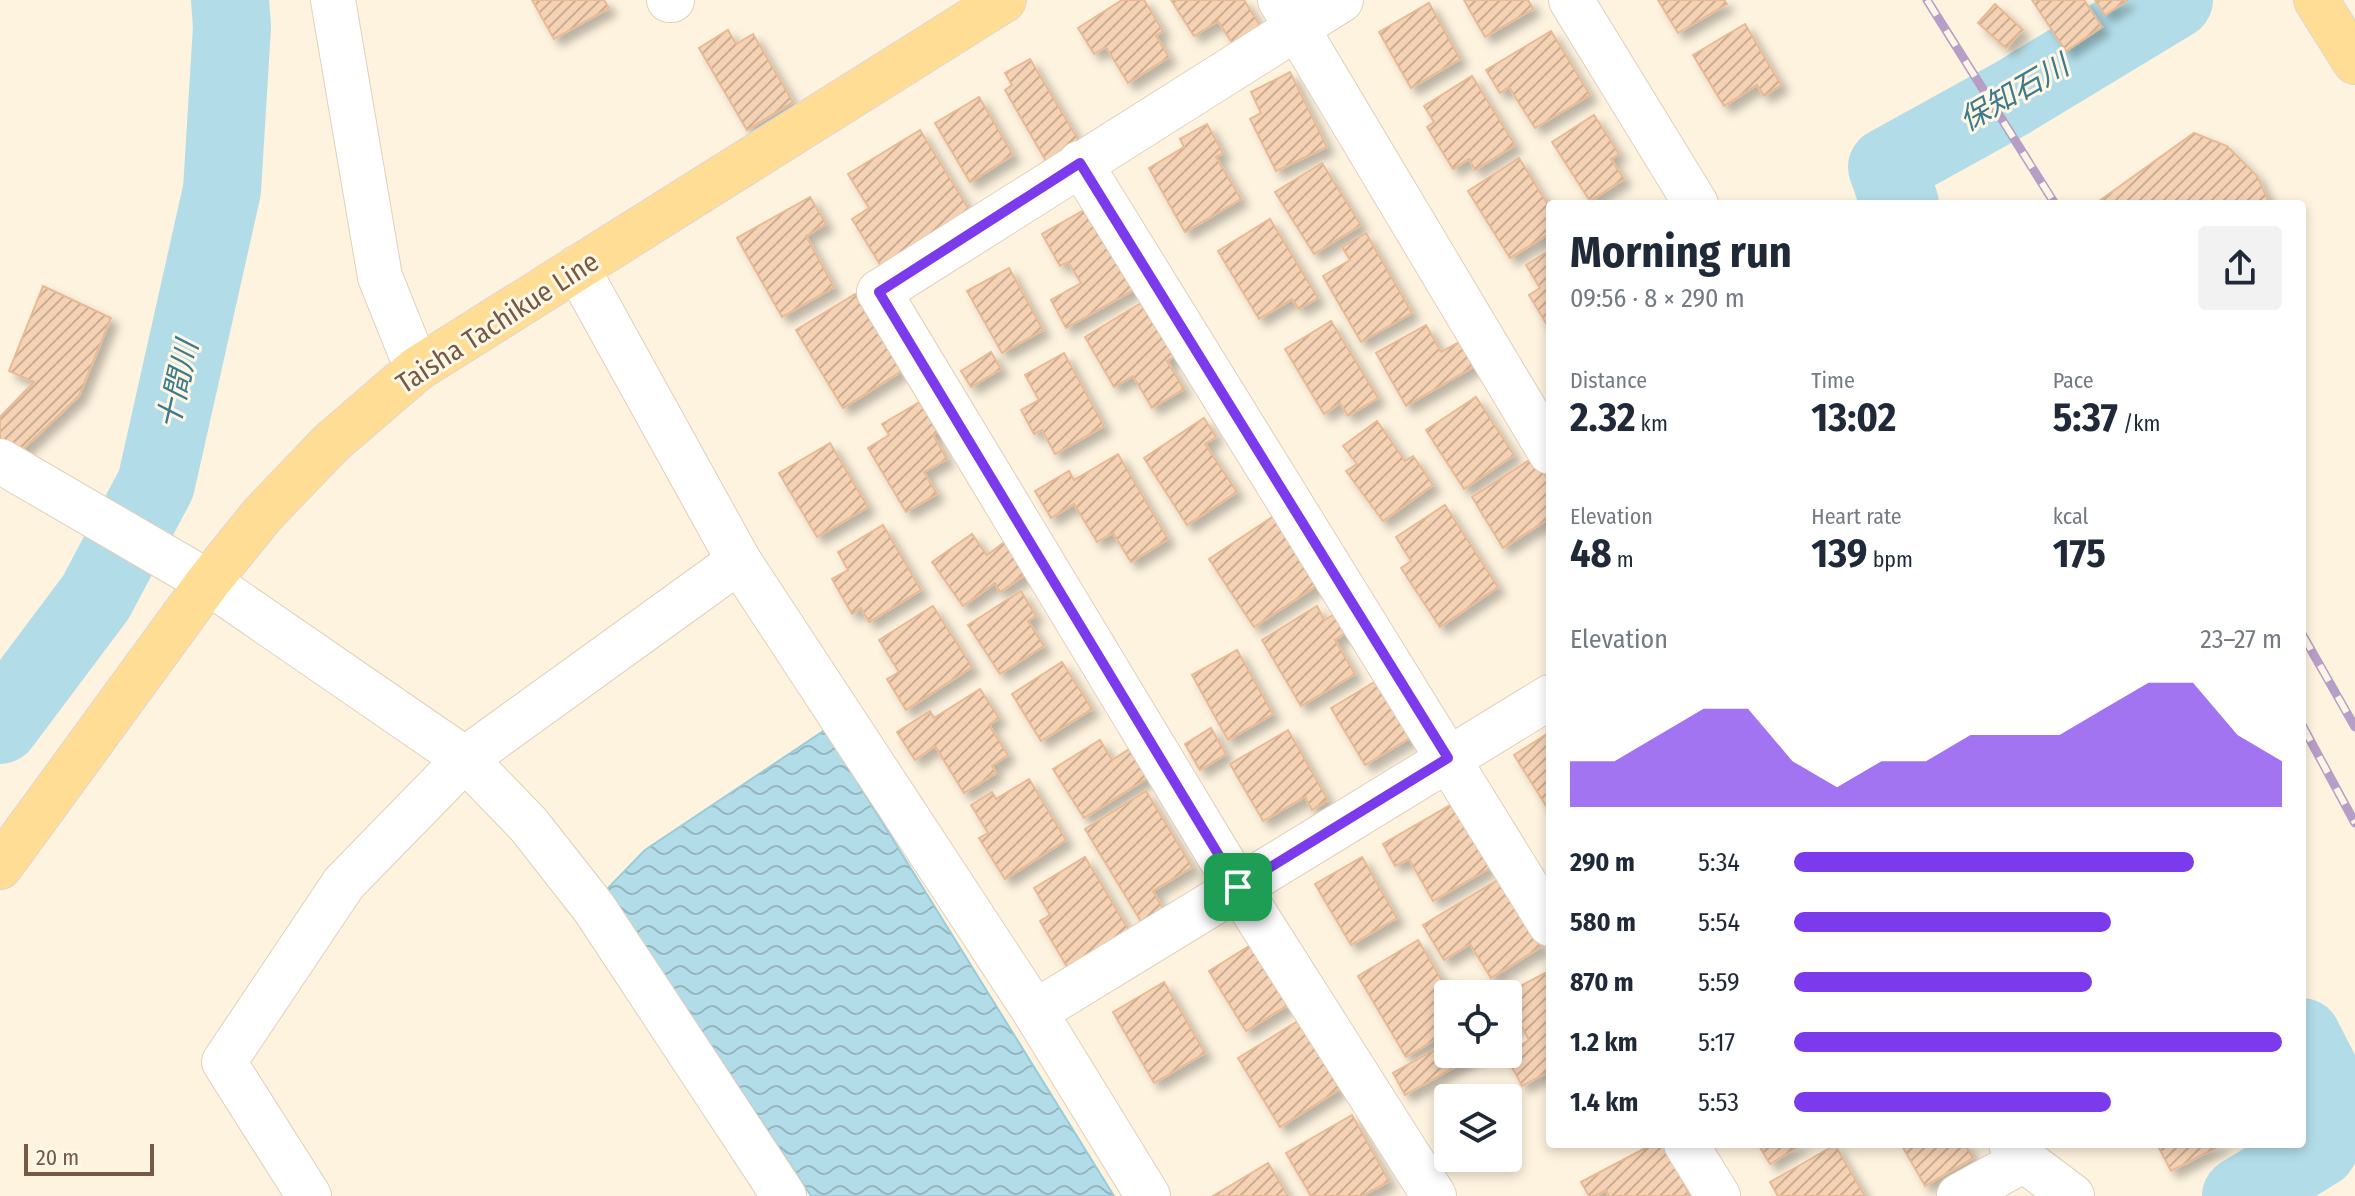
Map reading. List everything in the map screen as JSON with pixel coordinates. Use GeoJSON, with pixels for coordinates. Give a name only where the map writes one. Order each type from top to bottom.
{"type":"FeatureCollection","features":[{"type":"Feature","properties":{"kind":"main road","name":"Taisha Tachikue Line"},"geometry":{"type":"LineString","coordinates":[[0,867],[208,582],[263,514],[331,443],[417,369],[1004,0]]}},
{"type":"Feature","properties":{"kind":"main road"},"geometry":{"type":"LineString","coordinates":[[2316,0],[2355,62]]}},
{"type":"Feature","properties":{"kind":"street"},"geometry":{"type":"LineString","coordinates":[[333,0],[380,277],[417,369]]}},
{"type":"Feature","properties":{"kind":"street"},"geometry":{"type":"LineString","coordinates":[[1341,0],[1287,14],[1080,163],[879,292],[1238,887],[1434,1196]]}},
{"type":"Feature","properties":{"kind":"street"},"geometry":{"type":"LineString","coordinates":[[1571,0],[1694,200]]}},
{"type":"Feature","properties":{"kind":"street"},"geometry":{"type":"LineString","coordinates":[[1287,14],[1546,445]]}},
{"type":"Feature","properties":{"kind":"street"},"geometry":{"type":"LineString","coordinates":[[1080,163],[1546,917]]}},
{"type":"Feature","properties":{"kind":"street"},"geometry":{"type":"LineString","coordinates":[[577,268],[739,561],[1035,1012],[1148,1196]]}},
{"type":"Feature","properties":{"kind":"street"},"geometry":{"type":"LineString","coordinates":[[0,461],[208,582],[465,759],[528,824],[594,908],[784,1196]]}},
{"type":"Feature","properties":{"kind":"street"},"geometry":{"type":"LineString","coordinates":[[309,1196],[224,1062],[344,883],[465,759],[739,561]]}},
{"type":"Feature","properties":{"kind":"street"},"geometry":{"type":"LineString","coordinates":[[1035,1012],[1546,699]]}},
{"type":"Feature","properties":{"kind":"street"},"geometry":{"type":"LineString","coordinates":[[1688,1148],[1718,1196]]}},
{"type":"Feature","properties":{"kind":"street"},"geometry":{"type":"LineString","coordinates":[[1959,1196],[2017,1152],[2072,1196]]}},
{"type":"Feature","properties":{"kind":"water"},"geometry":{"type":"Polygon","coordinates":[[[825,730],[1114,1196],[811,1196],[607,889],[645,850],[825,730]]]}},
{"type":"Feature","properties":{"kind":"building"},"geometry":{"type":"Polygon","coordinates":[[[532,0],[604,0],[609,8],[554,39],[532,0]]]}},
{"type":"Feature","properties":{"kind":"building"},"geometry":{"type":"Polygon","coordinates":[[[1122,0],[1144,0],[1163,31],[1156,36],[1169,57],[1128,83],[1106,47],[1094,54],[1078,28],[1122,0]]]}},
{"type":"Feature","properties":{"kind":"building"},"geometry":{"type":"Polygon","coordinates":[[[1171,0],[1244,0],[1264,32],[1236,49],[1218,21],[1194,36],[1171,0]]]}},
{"type":"Feature","properties":{"kind":"building"},"geometry":{"type":"Polygon","coordinates":[[[1464,0],[1528,0],[1533,9],[1485,37],[1464,0]]]}},
{"type":"Feature","properties":{"kind":"building"},"geometry":{"type":"Polygon","coordinates":[[[1658,0],[1724,0],[1727,4],[1678,33],[1658,0]]]}},
{"type":"Feature","properties":{"kind":"building"},"geometry":{"type":"Polygon","coordinates":[[[2032,0],[2084,0],[2102,27],[2066,51],[2032,0]]]}},
{"type":"Feature","properties":{"kind":"building"},"geometry":{"type":"Polygon","coordinates":[[[2095,0],[2128,0],[2105,15],[2095,0]]]}},
{"type":"Feature","properties":{"kind":"building"},"geometry":{"type":"Polygon","coordinates":[[[1429,3],[1460,59],[1411,88],[1379,32],[1429,3]]]}},
{"type":"Feature","properties":{"kind":"building"},"geometry":{"type":"Polygon","coordinates":[[[1995,4],[2023,30],[2006,48],[1978,23],[1995,4]]]}},
{"type":"Feature","properties":{"kind":"building"},"geometry":{"type":"Polygon","coordinates":[[[1745,24],[1781,85],[1764,96],[1757,85],[1724,106],[1693,55],[1745,24]]]}},
{"type":"Feature","properties":{"kind":"building"},"geometry":{"type":"Polygon","coordinates":[[[728,30],[736,44],[753,34],[793,102],[747,130],[699,48],[728,30]]]}},
{"type":"Feature","properties":{"kind":"building"},"geometry":{"type":"Polygon","coordinates":[[[1551,31],[1590,95],[1535,128],[1509,87],[1500,93],[1486,70],[1551,31]]]}},
{"type":"Feature","properties":{"kind":"building"},"geometry":{"type":"Polygon","coordinates":[[[1030,59],[1079,141],[1046,161],[1005,90],[1012,85],[1005,73],[1030,59]]]}},
{"type":"Feature","properties":{"kind":"building"},"geometry":{"type":"Polygon","coordinates":[[[1290,72],[1327,147],[1276,171],[1250,119],[1261,113],[1251,92],[1290,72]]]}},
{"type":"Feature","properties":{"kind":"building"},"geometry":{"type":"Polygon","coordinates":[[[1472,76],[1515,145],[1475,170],[1469,159],[1453,169],[1427,127],[1434,122],[1424,106],[1472,76]]]}},
{"type":"Feature","properties":{"kind":"building"},"geometry":{"type":"Polygon","coordinates":[[[979,97],[1013,155],[970,182],[935,123],[979,97]]]}},
{"type":"Feature","properties":{"kind":"building"},"geometry":{"type":"Polygon","coordinates":[[[1594,115],[1619,154],[1611,159],[1624,179],[1589,200],[1552,142],[1594,115]]]}},
{"type":"Feature","properties":{"kind":"building"},"geometry":{"type":"Polygon","coordinates":[[[1207,124],[1223,153],[1216,157],[1241,199],[1185,232],[1149,168],[1184,147],[1180,139],[1207,124]]]}},
{"type":"Feature","properties":{"kind":"building"},"geometry":{"type":"Polygon","coordinates":[[[920,130],[970,211],[881,266],[852,219],[869,208],[848,174],[920,130]]]}},
{"type":"Feature","properties":{"kind":"building"},"geometry":{"type":"Polygon","coordinates":[[[2194,133],[2227,146],[2257,176],[2268,200],[2101,200],[2194,133]]]}},
{"type":"Feature","properties":{"kind":"building"},"geometry":{"type":"Polygon","coordinates":[[[1519,158],[1546,202],[1546,236],[1510,258],[1468,191],[1519,158]]]}},
{"type":"Feature","properties":{"kind":"building"},"geometry":{"type":"Polygon","coordinates":[[[1322,163],[1361,225],[1314,254],[1275,192],[1322,163]]]}},
{"type":"Feature","properties":{"kind":"building"},"geometry":{"type":"Polygon","coordinates":[[[810,197],[826,224],[806,236],[834,287],[782,317],[737,238],[810,197]]]}},
{"type":"Feature","properties":{"kind":"building"},"geometry":{"type":"Polygon","coordinates":[[[1091,206],[1137,288],[1066,328],[1051,300],[1081,283],[1068,262],[1060,266],[1042,234],[1091,206]]]}},
{"type":"Feature","properties":{"kind":"building"},"geometry":{"type":"Polygon","coordinates":[[[1270,219],[1318,298],[1299,309],[1292,299],[1259,319],[1218,251],[1270,219]]]}},
{"type":"Feature","properties":{"kind":"building"},"geometry":{"type":"Polygon","coordinates":[[[1366,233],[1412,313],[1361,342],[1323,276],[1350,260],[1342,247],[1366,233]]]}},
{"type":"Feature","properties":{"kind":"building"},"geometry":{"type":"Polygon","coordinates":[[[1546,252],[1546,323],[1529,295],[1540,288],[1526,265],[1546,252]]]}},
{"type":"Feature","properties":{"kind":"building"},"geometry":{"type":"Polygon","coordinates":[[[1009,268],[1043,330],[1002,353],[967,291],[1009,268]]]}},
{"type":"Feature","properties":{"kind":"building"},"geometry":{"type":"Polygon","coordinates":[[[43,286],[111,318],[79,396],[16,456],[0,439],[0,417],[34,382],[9,371],[43,286]]]}},
{"type":"Feature","properties":{"kind":"building"},"geometry":{"type":"Polygon","coordinates":[[[855,294],[902,371],[843,408],[796,330],[855,294]]]}},
{"type":"Feature","properties":{"kind":"building"},"geometry":{"type":"Polygon","coordinates":[[[1144,301],[1177,355],[1167,361],[1184,389],[1152,408],[1133,376],[1114,387],[1085,337],[1144,301]]]}},
{"type":"Feature","properties":{"kind":"building"},"geometry":{"type":"Polygon","coordinates":[[[1331,321],[1378,398],[1348,416],[1340,403],[1324,414],[1285,349],[1331,321]]]}},
{"type":"Feature","properties":{"kind":"building"},"geometry":{"type":"Polygon","coordinates":[[[1426,325],[1441,352],[1461,341],[1475,366],[1406,406],[1376,353],[1426,325]]]}},
{"type":"Feature","properties":{"kind":"building"},"geometry":{"type":"Polygon","coordinates":[[[991,352],[1001,369],[971,387],[961,371],[991,352]]]}},
{"type":"Feature","properties":{"kind":"building"},"geometry":{"type":"Polygon","coordinates":[[[1064,353],[1104,426],[1055,454],[1042,430],[1034,434],[1021,410],[1039,400],[1025,375],[1064,353]]]}},
{"type":"Feature","properties":{"kind":"building"},"geometry":{"type":"Polygon","coordinates":[[[1476,397],[1514,455],[1464,489],[1426,430],[1476,397]]]}},
{"type":"Feature","properties":{"kind":"building"},"geometry":{"type":"Polygon","coordinates":[[[923,400],[941,430],[933,435],[947,459],[924,472],[937,494],[906,512],[868,448],[889,435],[882,424],[923,400]]]}},
{"type":"Feature","properties":{"kind":"building"},"geometry":{"type":"Polygon","coordinates":[[[1204,418],[1216,437],[1205,444],[1237,492],[1187,525],[1144,458],[1204,418]]]}},
{"type":"Feature","properties":{"kind":"building"},"geometry":{"type":"Polygon","coordinates":[[[1377,421],[1405,461],[1413,456],[1433,485],[1383,521],[1346,471],[1357,464],[1343,446],[1377,421]]]}},
{"type":"Feature","properties":{"kind":"building"},"geometry":{"type":"Polygon","coordinates":[[[830,443],[868,507],[817,537],[779,473],[830,443]]]}},
{"type":"Feature","properties":{"kind":"building"},"geometry":{"type":"Polygon","coordinates":[[[1118,454],[1168,539],[1131,562],[1113,533],[1097,542],[1074,504],[1051,518],[1035,491],[1069,471],[1074,480],[1118,454]]]}},
{"type":"Feature","properties":{"kind":"building"},"geometry":{"type":"Polygon","coordinates":[[[1534,457],[1546,476],[1546,521],[1503,548],[1472,497],[1534,457]]]}},
{"type":"Feature","properties":{"kind":"building"},"geometry":{"type":"Polygon","coordinates":[[[1445,505],[1498,587],[1440,627],[1401,568],[1411,561],[1396,537],[1445,505]]]}},
{"type":"Feature","properties":{"kind":"building"},"geometry":{"type":"Polygon","coordinates":[[[1280,512],[1325,580],[1254,627],[1209,559],[1280,512]]]}},
{"type":"Feature","properties":{"kind":"building"},"geometry":{"type":"Polygon","coordinates":[[[883,525],[921,590],[869,622],[861,608],[852,614],[832,579],[848,570],[838,552],[883,525]]]}},
{"type":"Feature","properties":{"kind":"building"},"geometry":{"type":"Polygon","coordinates":[[[972,534],[987,555],[1010,538],[1032,570],[1000,592],[995,583],[963,606],[932,562],[972,534]]]}},
{"type":"Feature","properties":{"kind":"building"},"geometry":{"type":"Polygon","coordinates":[[[1021,591],[1036,616],[1028,621],[1044,646],[1000,674],[968,625],[1021,591]]]}},
{"type":"Feature","properties":{"kind":"building"},"geometry":{"type":"Polygon","coordinates":[[[933,606],[972,667],[906,710],[887,679],[899,672],[879,640],[933,606]]]}},
{"type":"Feature","properties":{"kind":"building"},"geometry":{"type":"Polygon","coordinates":[[[1317,606],[1324,620],[1342,610],[1353,628],[1335,640],[1355,674],[1301,706],[1262,640],[1317,606]]]}},
{"type":"Feature","properties":{"kind":"building"},"geometry":{"type":"Polygon","coordinates":[[[1237,650],[1273,714],[1228,740],[1192,675],[1237,650]]]}},
{"type":"Feature","properties":{"kind":"building"},"geometry":{"type":"Polygon","coordinates":[[[1062,662],[1092,709],[1041,741],[1012,694],[1062,662]]]}},
{"type":"Feature","properties":{"kind":"building"},"geometry":{"type":"Polygon","coordinates":[[[1381,678],[1415,735],[1365,765],[1331,708],[1381,678]]]}},
{"type":"Feature","properties":{"kind":"building"},"geometry":{"type":"Polygon","coordinates":[[[980,689],[999,718],[989,725],[1008,755],[992,766],[996,773],[964,793],[935,746],[915,760],[897,732],[930,711],[934,718],[980,689]]]}},
{"type":"Feature","properties":{"kind":"building"},"geometry":{"type":"Polygon","coordinates":[[[1211,728],[1226,754],[1200,770],[1185,744],[1211,728]]]}},
{"type":"Feature","properties":{"kind":"building"},"geometry":{"type":"Polygon","coordinates":[[[1288,730],[1328,800],[1312,810],[1305,797],[1263,821],[1230,764],[1288,730]]]}},
{"type":"Feature","properties":{"kind":"building"},"geometry":{"type":"Polygon","coordinates":[[[1546,735],[1546,806],[1514,755],[1546,735]]]}},
{"type":"Feature","properties":{"kind":"building"},"geometry":{"type":"Polygon","coordinates":[[[1100,740],[1112,760],[1131,748],[1149,777],[1084,818],[1053,769],[1100,740]]]}},
{"type":"Feature","properties":{"kind":"building"},"geometry":{"type":"Polygon","coordinates":[[[1029,779],[1066,840],[1005,879],[979,838],[988,833],[971,805],[992,792],[996,799],[1029,779]]]}},
{"type":"Feature","properties":{"kind":"building"},"geometry":{"type":"Polygon","coordinates":[[[1146,791],[1192,867],[1153,891],[1165,912],[1143,925],[1085,829],[1146,791]]]}},
{"type":"Feature","properties":{"kind":"building"},"geometry":{"type":"Polygon","coordinates":[[[1454,803],[1490,868],[1433,901],[1409,859],[1395,866],[1383,844],[1454,803]]]}},
{"type":"Feature","properties":{"kind":"building"},"geometry":{"type":"Polygon","coordinates":[[[1085,857],[1130,932],[1069,970],[1040,921],[1050,915],[1034,888],[1085,857]]]}},
{"type":"Feature","properties":{"kind":"building"},"geometry":{"type":"Polygon","coordinates":[[[1362,857],[1397,918],[1351,945],[1315,884],[1362,857]]]}},
{"type":"Feature","properties":{"kind":"building"},"geometry":{"type":"Polygon","coordinates":[[[1501,878],[1541,947],[1491,978],[1470,944],[1444,960],[1423,925],[1501,878]]]}},
{"type":"Feature","properties":{"kind":"building"},"geometry":{"type":"Polygon","coordinates":[[[1418,940],[1442,980],[1434,980],[1434,1040],[1406,1057],[1358,976],[1418,940]]]}},
{"type":"Feature","properties":{"kind":"building"},"geometry":{"type":"Polygon","coordinates":[[[1251,945],[1288,1005],[1246,1031],[1209,971],[1251,945]]]}},
{"type":"Feature","properties":{"kind":"building"},"geometry":{"type":"Polygon","coordinates":[[[1545,973],[1546,1073],[1522,1086],[1512,1068],[1522,1068],[1522,1044],[1529,1040],[1522,1027],[1522,985],[1545,973]]]}},
{"type":"Feature","properties":{"kind":"building"},"geometry":{"type":"Polygon","coordinates":[[[1164,982],[1205,1053],[1154,1083],[1113,1012],[1164,982]]]}},
{"type":"Feature","properties":{"kind":"building"},"geometry":{"type":"Polygon","coordinates":[[[1298,1021],[1340,1089],[1280,1127],[1238,1058],[1298,1021]]]}},
{"type":"Feature","properties":{"kind":"building"},"geometry":{"type":"Polygon","coordinates":[[[1434,1050],[1434,1068],[1453,1068],[1405,1095],[1393,1073],[1434,1050]]]}},
{"type":"Feature","properties":{"kind":"building"},"geometry":{"type":"Polygon","coordinates":[[[1352,1115],[1389,1181],[1362,1196],[1311,1196],[1286,1153],[1352,1115]]]}},
{"type":"Feature","properties":{"kind":"building"},"geometry":{"type":"Polygon","coordinates":[[[1645,1148],[1666,1148],[1690,1196],[1609,1196],[1606,1190],[1589,1196],[1581,1182],[1645,1148]]]}},
{"type":"Feature","properties":{"kind":"building"},"geometry":{"type":"Polygon","coordinates":[[[1760,1148],[1796,1148],[1770,1164],[1760,1148]]]}},
{"type":"Feature","properties":{"kind":"building"},"geometry":{"type":"Polygon","coordinates":[[[1830,1148],[1837,1148],[1865,1196],[1778,1196],[1770,1182],[1830,1148]]]}},
{"type":"Feature","properties":{"kind":"building"},"geometry":{"type":"Polygon","coordinates":[[[1903,1148],[1967,1148],[1973,1158],[1925,1186],[1903,1148]]]}},
{"type":"Feature","properties":{"kind":"building"},"geometry":{"type":"Polygon","coordinates":[[[2159,1148],[2215,1148],[2171,1171],[2159,1148]]]}},
{"type":"Feature","properties":{"kind":"building"},"geometry":{"type":"Polygon","coordinates":[[[1268,1163],[1288,1196],[1213,1196],[1268,1163]]]}},
{"type":"Feature","properties":{"kind":"waterway","name":"十間川"},"geometry":{"type":"LineString","coordinates":[[0,725],[96,597],[156,484],[222,190],[232,27],[230,0]]}},
{"type":"Feature","properties":{"kind":"waterway","name":"保知石川"},"geometry":{"type":"LineString","coordinates":[[1899,200],[1887,167],[2012,98],[2174,0]]}},
{"type":"Feature","properties":{"kind":"waterway","name":"保知石川"},"geometry":{"type":"LineString","coordinates":[[2241,1196],[2318,1149],[2332,1128],[2328,1088],[2306,1045]]}},
{"type":"Feature","properties":{"kind":"railway"},"geometry":{"type":"LineString","coordinates":[[1927,0],[2052,200]]}},
{"type":"Feature","properties":{"kind":"railway"},"geometry":{"type":"LineString","coordinates":[[2306,641],[2355,727]]}},
{"type":"Feature","properties":{"kind":"railway"},"geometry":{"type":"LineString","coordinates":[[2306,732],[2355,823]]}},
{"type":"Feature","properties":{"kind":"route"},"geometry":{"type":"LineString","coordinates":[[1080,163],[1448,758],[1238,887],[879,292],[1080,163]]}}]}
